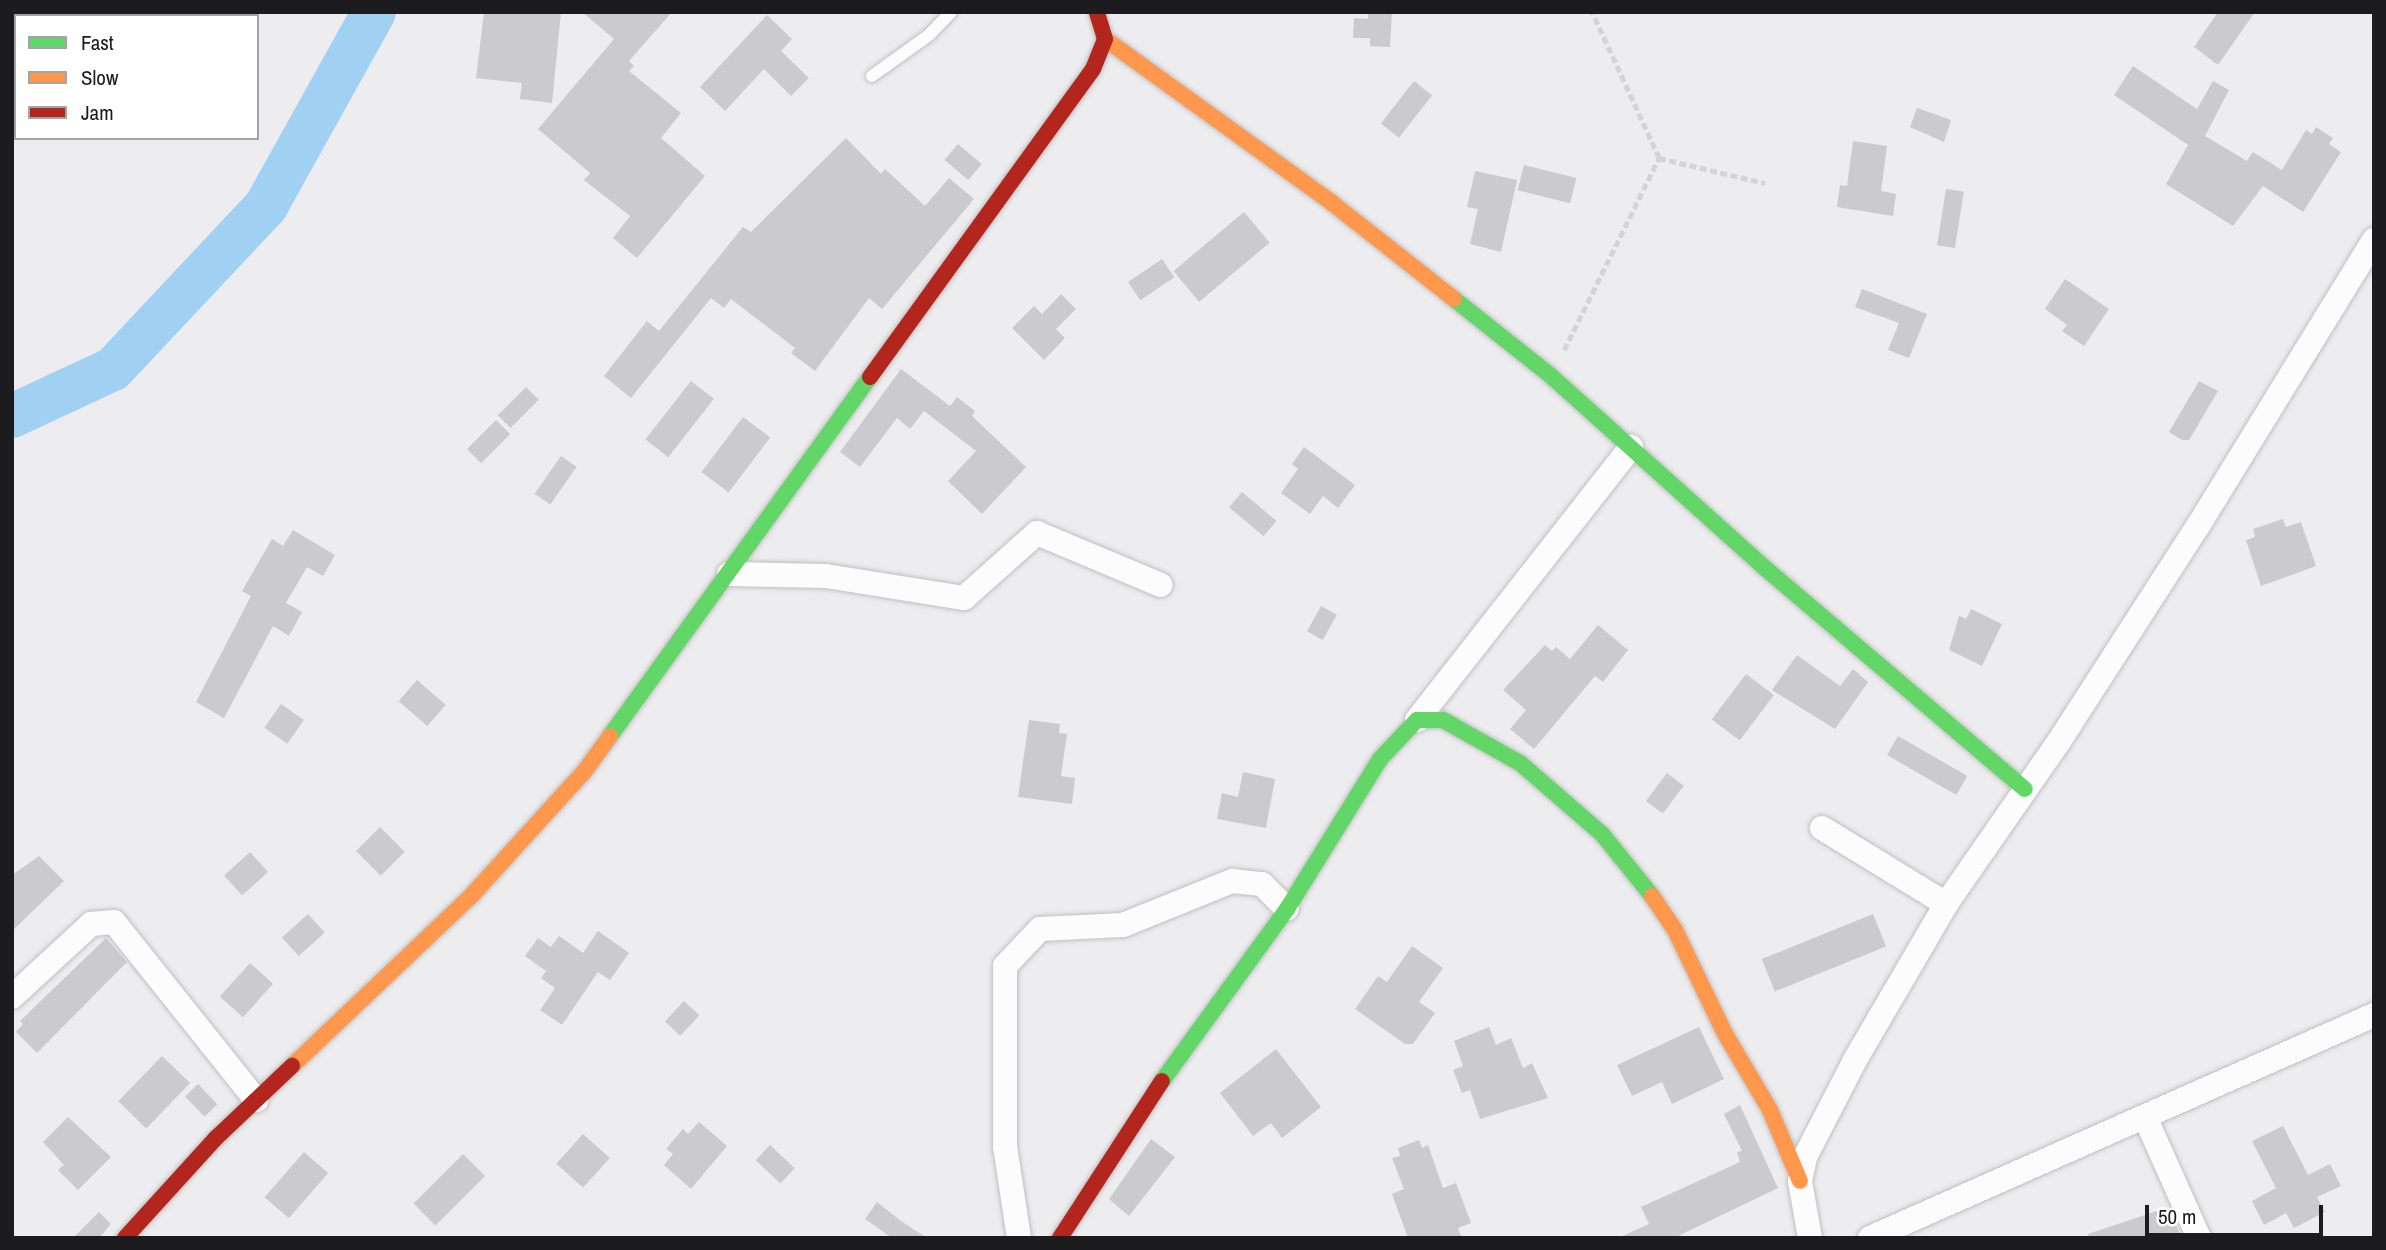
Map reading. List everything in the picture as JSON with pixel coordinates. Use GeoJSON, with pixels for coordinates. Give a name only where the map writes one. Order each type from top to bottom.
{"type":"FeatureCollection","features":[{"type":"Feature","properties":{"kind":"street"},"geometry":{"type":"LineString","coordinates":[[1097,12],[1105,39],[1332,203],[1551,376],[2025,789]]}},
{"type":"Feature","properties":{"kind":"street"},"geometry":{"type":"LineString","coordinates":[[124,1238],[256,1100],[407,961],[558,803],[729,574],[946,267],[1086,79],[1105,39]]}},
{"type":"Feature","properties":{"kind":"street"},"geometry":{"type":"LineString","coordinates":[[1800,1181],[1805,1157],[1829,1106],[1945,904],[2025,789],[2198,526],[2374,240]]}},
{"type":"Feature","properties":{"kind":"street"},"geometry":{"type":"LineString","coordinates":[[1060,1238],[1181,1053],[1287,909],[1380,759],[1417,720],[1631,447]]}},
{"type":"Feature","properties":{"kind":"street"},"geometry":{"type":"LineString","coordinates":[[729,574],[826,576],[964,598],[1037,533],[1161,585]]}},
{"type":"Feature","properties":{"kind":"street"},"geometry":{"type":"LineString","coordinates":[[1417,720],[1443,720],[1520,763],[1602,834],[1639,878],[1675,930],[1724,1032],[1770,1110],[1800,1181],[1810,1238]]}},
{"type":"Feature","properties":{"kind":"street"},"geometry":{"type":"LineString","coordinates":[[1822,828],[1945,904]]}},
{"type":"Feature","properties":{"kind":"street"},"geometry":{"type":"LineString","coordinates":[[1019,1238],[1005,1147],[1006,966],[1041,929],[1123,925],[1232,881],[1262,884],[1287,909]]}},
{"type":"Feature","properties":{"kind":"street"},"geometry":{"type":"LineString","coordinates":[[12,997],[91,924],[114,922],[256,1100]]}},
{"type":"Feature","properties":{"kind":"street"},"geometry":{"type":"LineString","coordinates":[[1870,1238],[2374,1015]]}},
{"type":"Feature","properties":{"kind":"street"},"geometry":{"type":"LineString","coordinates":[[2146,1117],[2199,1238]]}},
{"type":"Feature","properties":{"kind":"lane"},"geometry":{"type":"LineString","coordinates":[[872,76],[929,35],[951,12]]}},
{"type":"Feature","properties":{"kind":"path"},"geometry":{"type":"LineString","coordinates":[[1592,12],[1659,158]]}},
{"type":"Feature","properties":{"kind":"path"},"geometry":{"type":"LineString","coordinates":[[1659,158],[1765,183]]}},
{"type":"Feature","properties":{"kind":"path"},"geometry":{"type":"LineString","coordinates":[[1551,376],[1659,158]]}},
{"type":"Feature","properties":{"kind":"building"},"geometry":{"type":"Polygon","coordinates":[[[484,12],[561,12],[552,103],[520,99],[522,83],[476,78],[484,12]]]}},
{"type":"Feature","properties":{"kind":"building"},"geometry":{"type":"Polygon","coordinates":[[[582,12],[672,12],[629,61],[634,66],[629,71],[681,113],[661,138],[705,176],[637,258],[613,238],[630,216],[584,180],[590,173],[538,129],[614,39],[582,12]]]}},
{"type":"Feature","properties":{"kind":"building"},"geometry":{"type":"Polygon","coordinates":[[[1368,12],[1392,12],[1390,47],[1370,46],[1370,38],[1353,38],[1354,18],[1368,19],[1368,12]]]}},
{"type":"Feature","properties":{"kind":"building"},"geometry":{"type":"Polygon","coordinates":[[[2218,12],[2255,12],[2218,65],[2194,47],[2218,12]]]}},
{"type":"Feature","properties":{"kind":"building"},"geometry":{"type":"Polygon","coordinates":[[[767,15],[792,39],[781,51],[809,78],[791,96],[764,69],[725,111],[700,87],[767,15]]]}},
{"type":"Feature","properties":{"kind":"building"},"geometry":{"type":"Polygon","coordinates":[[[2133,66],[2197,109],[2213,81],[2229,90],[2205,136],[2247,161],[2253,152],[2282,170],[2306,130],[2312,134],[2316,127],[2333,138],[2329,144],[2341,152],[2303,212],[2263,186],[2233,226],[2166,184],[2188,145],[2114,95],[2133,66]]]}},
{"type":"Feature","properties":{"kind":"building"},"geometry":{"type":"Polygon","coordinates":[[[1414,81],[1432,95],[1399,138],[1381,124],[1414,81]]]}},
{"type":"Feature","properties":{"kind":"building"},"geometry":{"type":"Polygon","coordinates":[[[1917,108],[1951,120],[1944,142],[1910,127],[1917,108]]]}},
{"type":"Feature","properties":{"kind":"building"},"geometry":{"type":"Polygon","coordinates":[[[846,138],[881,174],[885,169],[925,206],[949,178],[974,199],[882,309],[869,298],[815,371],[791,353],[795,348],[731,299],[724,308],[711,298],[631,398],[604,376],[647,321],[659,331],[743,227],[751,232],[846,138]]]}},
{"type":"Feature","properties":{"kind":"building"},"geometry":{"type":"Polygon","coordinates":[[[1853,141],[1887,146],[1881,191],[1896,194],[1893,216],[1837,207],[1840,185],[1847,186],[1853,141]]]}},
{"type":"Feature","properties":{"kind":"building"},"geometry":{"type":"Polygon","coordinates":[[[958,144],[982,164],[968,180],[945,160],[958,144]]]}},
{"type":"Feature","properties":{"kind":"building"},"geometry":{"type":"Polygon","coordinates":[[[1524,165],[1576,178],[1570,203],[1518,190],[1524,165]]]}},
{"type":"Feature","properties":{"kind":"building"},"geometry":{"type":"Polygon","coordinates":[[[1475,171],[1517,180],[1501,252],[1470,244],[1478,209],[1467,207],[1475,171]]]}},
{"type":"Feature","properties":{"kind":"building"},"geometry":{"type":"Polygon","coordinates":[[[1946,189],[1964,192],[1955,248],[1937,245],[1946,189]]]}},
{"type":"Feature","properties":{"kind":"building"},"geometry":{"type":"Polygon","coordinates":[[[1244,212],[1270,243],[1199,302],[1174,271],[1244,212]]]}},
{"type":"Feature","properties":{"kind":"building"},"geometry":{"type":"Polygon","coordinates":[[[1162,259],[1174,277],[1140,300],[1128,282],[1162,259]]]}},
{"type":"Feature","properties":{"kind":"building"},"geometry":{"type":"Polygon","coordinates":[[[2065,279],[2109,309],[2084,346],[2062,331],[2067,325],[2045,309],[2065,279]]]}},
{"type":"Feature","properties":{"kind":"building"},"geometry":{"type":"Polygon","coordinates":[[[1862,289],[1927,314],[1909,358],[1888,350],[1899,323],[1855,307],[1862,289]]]}},
{"type":"Feature","properties":{"kind":"building"},"geometry":{"type":"Polygon","coordinates":[[[1061,294],[1076,309],[1056,329],[1065,338],[1044,360],[1012,328],[1034,306],[1042,314],[1061,294]]]}},
{"type":"Feature","properties":{"kind":"building"},"geometry":{"type":"Polygon","coordinates":[[[901,369],[950,406],[957,397],[975,411],[972,416],[1026,467],[982,514],[948,481],[976,451],[924,411],[910,429],[897,418],[860,467],[840,452],[901,369]]]}},
{"type":"Feature","properties":{"kind":"building"},"geometry":{"type":"Polygon","coordinates":[[[691,381],[714,399],[668,457],[645,439],[691,381]]]}},
{"type":"Feature","properties":{"kind":"building"},"geometry":{"type":"Polygon","coordinates":[[[2199,381],[2218,391],[2189,440],[2182,440],[2169,432],[2199,381]]]}},
{"type":"Feature","properties":{"kind":"building"},"geometry":{"type":"Polygon","coordinates":[[[526,387],[539,400],[510,428],[498,415],[526,387]]]}},
{"type":"Feature","properties":{"kind":"building"},"geometry":{"type":"Polygon","coordinates":[[[743,417],[770,437],[729,493],[701,472],[743,417]]]}},
{"type":"Feature","properties":{"kind":"building"},"geometry":{"type":"Polygon","coordinates":[[[496,420],[510,434],[481,463],[467,449],[496,420]]]}},
{"type":"Feature","properties":{"kind":"building"},"geometry":{"type":"Polygon","coordinates":[[[1304,447],[1355,485],[1338,508],[1323,496],[1310,514],[1281,493],[1298,469],[1292,464],[1304,447]]]}},
{"type":"Feature","properties":{"kind":"building"},"geometry":{"type":"Polygon","coordinates":[[[561,456],[577,467],[550,505],[535,494],[561,456]]]}},
{"type":"Feature","properties":{"kind":"building"},"geometry":{"type":"Polygon","coordinates":[[[1242,492],[1276,521],[1264,536],[1229,507],[1242,492]]]}},
{"type":"Feature","properties":{"kind":"building"},"geometry":{"type":"Polygon","coordinates":[[[2283,519],[2286,527],[2301,522],[2316,566],[2261,586],[2246,540],[2255,537],[2253,529],[2283,519]]]}},
{"type":"Feature","properties":{"kind":"building"},"geometry":{"type":"Polygon","coordinates":[[[293,530],[335,555],[323,576],[307,567],[286,603],[302,612],[289,636],[273,626],[224,718],[196,702],[251,596],[242,591],[272,539],[283,546],[293,530]]]}},
{"type":"Feature","properties":{"kind":"building"},"geometry":{"type":"Polygon","coordinates":[[[1321,606],[1337,615],[1323,640],[1307,631],[1321,606]]]}},
{"type":"Feature","properties":{"kind":"building"},"geometry":{"type":"Polygon","coordinates":[[[1971,609],[2002,624],[1982,666],[1949,650],[1959,616],[1966,619],[1971,609]]]}},
{"type":"Feature","properties":{"kind":"building"},"geometry":{"type":"Polygon","coordinates":[[[1598,625],[1628,650],[1603,682],[1595,676],[1534,749],[1510,729],[1526,710],[1503,690],[1545,645],[1552,651],[1556,647],[1570,659],[1598,625]]]}},
{"type":"Feature","properties":{"kind":"building"},"geometry":{"type":"Polygon","coordinates":[[[1797,655],[1840,686],[1853,669],[1868,682],[1835,729],[1772,690],[1797,655]]]}},
{"type":"Feature","properties":{"kind":"building"},"geometry":{"type":"Polygon","coordinates":[[[1746,674],[1774,695],[1740,741],[1712,720],[1746,674]]]}},
{"type":"Feature","properties":{"kind":"building"},"geometry":{"type":"Polygon","coordinates":[[[417,680],[446,705],[427,726],[399,701],[417,680]]]}},
{"type":"Feature","properties":{"kind":"building"},"geometry":{"type":"Polygon","coordinates":[[[281,704],[304,720],[287,744],[264,728],[281,704]]]}},
{"type":"Feature","properties":{"kind":"building"},"geometry":{"type":"Polygon","coordinates":[[[1029,720],[1060,724],[1059,733],[1067,734],[1061,776],[1075,778],[1072,804],[1018,797],[1029,720]]]}},
{"type":"Feature","properties":{"kind":"building"},"geometry":{"type":"Polygon","coordinates":[[[1898,736],[1967,776],[1956,795],[1887,755],[1898,736]]]}},
{"type":"Feature","properties":{"kind":"building"},"geometry":{"type":"Polygon","coordinates":[[[1243,772],[1275,779],[1266,828],[1217,819],[1222,793],[1238,797],[1243,772]]]}},
{"type":"Feature","properties":{"kind":"building"},"geometry":{"type":"Polygon","coordinates":[[[1667,773],[1684,786],[1663,814],[1646,801],[1667,773]]]}},
{"type":"Feature","properties":{"kind":"building"},"geometry":{"type":"Polygon","coordinates":[[[380,827],[405,852],[381,876],[356,851],[380,827]]]}},
{"type":"Feature","properties":{"kind":"building"},"geometry":{"type":"Polygon","coordinates":[[[250,852],[268,872],[242,895],[224,875],[250,852]]]}},
{"type":"Feature","properties":{"kind":"building"},"geometry":{"type":"Polygon","coordinates":[[[39,856],[64,881],[12,931],[12,875],[39,856]]]}},
{"type":"Feature","properties":{"kind":"building"},"geometry":{"type":"Polygon","coordinates":[[[308,914],[325,933],[299,956],[282,937],[308,914]]]}},
{"type":"Feature","properties":{"kind":"building"},"geometry":{"type":"Polygon","coordinates":[[[1873,914],[1886,946],[1775,991],[1762,959],[1873,914]]]}},
{"type":"Feature","properties":{"kind":"building"},"geometry":{"type":"Polygon","coordinates":[[[598,931],[629,953],[610,980],[598,972],[562,1025],[540,1010],[555,988],[541,978],[546,971],[525,956],[538,938],[551,947],[559,936],[583,953],[598,931]]]}},
{"type":"Feature","properties":{"kind":"building"},"geometry":{"type":"Polygon","coordinates":[[[106,938],[127,962],[37,1053],[16,1032],[23,1024],[20,1021],[106,938]]]}},
{"type":"Feature","properties":{"kind":"building"},"geometry":{"type":"Polygon","coordinates":[[[1412,946],[1443,968],[1419,1002],[1435,1013],[1413,1044],[1405,1044],[1355,1009],[1378,976],[1387,982],[1412,946]]]}},
{"type":"Feature","properties":{"kind":"building"},"geometry":{"type":"Polygon","coordinates":[[[250,963],[273,984],[243,1017],[220,996],[250,963]]]}},
{"type":"Feature","properties":{"kind":"building"},"geometry":{"type":"Polygon","coordinates":[[[684,1001],[699,1015],[680,1036],[665,1021],[684,1001]]]}},
{"type":"Feature","properties":{"kind":"building"},"geometry":{"type":"Polygon","coordinates":[[[1489,1027],[1496,1045],[1511,1038],[1523,1068],[1532,1063],[1548,1098],[1480,1119],[1470,1090],[1462,1093],[1453,1070],[1463,1066],[1454,1041],[1489,1027]]]}},
{"type":"Feature","properties":{"kind":"building"},"geometry":{"type":"Polygon","coordinates":[[[1699,1027],[1724,1079],[1672,1104],[1662,1082],[1632,1096],[1617,1065],[1699,1027]]]}},
{"type":"Feature","properties":{"kind":"building"},"geometry":{"type":"Polygon","coordinates":[[[1276,1049],[1321,1107],[1282,1138],[1271,1123],[1253,1136],[1220,1093],[1276,1049]]]}},
{"type":"Feature","properties":{"kind":"building"},"geometry":{"type":"Polygon","coordinates":[[[162,1056],[190,1083],[146,1128],[118,1101],[162,1056]]]}},
{"type":"Feature","properties":{"kind":"building"},"geometry":{"type":"Polygon","coordinates":[[[198,1084],[217,1104],[205,1117],[185,1097],[198,1084]]]}},
{"type":"Feature","properties":{"kind":"building"},"geometry":{"type":"Polygon","coordinates":[[[1740,1105],[1778,1188],[1674,1238],[1618,1238],[1649,1224],[1641,1207],[1740,1162],[1737,1152],[1742,1151],[1724,1114],[1740,1105]]]}},
{"type":"Feature","properties":{"kind":"building"},"geometry":{"type":"Polygon","coordinates":[[[68,1117],[111,1157],[78,1190],[58,1170],[64,1165],[43,1142],[68,1117]]]}},
{"type":"Feature","properties":{"kind":"building"},"geometry":{"type":"Polygon","coordinates":[[[699,1122],[727,1146],[691,1189],[664,1165],[673,1154],[666,1149],[683,1129],[688,1134],[699,1122]]]}},
{"type":"Feature","properties":{"kind":"building"},"geometry":{"type":"Polygon","coordinates":[[[2283,1126],[2308,1175],[2330,1164],[2341,1186],[2317,1197],[2325,1212],[2294,1228],[2286,1213],[2264,1225],[2252,1201],[2276,1188],[2252,1141],[2283,1126]]]}},
{"type":"Feature","properties":{"kind":"building"},"geometry":{"type":"Polygon","coordinates":[[[583,1134],[610,1158],[583,1188],[556,1164],[583,1134]]]}},
{"type":"Feature","properties":{"kind":"building"},"geometry":{"type":"Polygon","coordinates":[[[1151,1139],[1175,1157],[1129,1216],[1109,1199],[1151,1139]]]}},
{"type":"Feature","properties":{"kind":"building"},"geometry":{"type":"Polygon","coordinates":[[[1419,1140],[1422,1148],[1428,1145],[1443,1188],[1456,1183],[1471,1223],[1458,1228],[1462,1238],[1408,1238],[1392,1194],[1404,1189],[1392,1158],[1400,1156],[1398,1148],[1419,1140]]]}},
{"type":"Feature","properties":{"kind":"building"},"geometry":{"type":"Polygon","coordinates":[[[770,1145],[795,1168],[781,1184],[756,1160],[770,1145]]]}},
{"type":"Feature","properties":{"kind":"building"},"geometry":{"type":"Polygon","coordinates":[[[304,1152],[328,1173],[289,1218],[265,1197],[304,1152]]]}},
{"type":"Feature","properties":{"kind":"building"},"geometry":{"type":"Polygon","coordinates":[[[463,1154],[485,1176],[435,1225],[414,1203],[463,1154]]]}},
{"type":"Feature","properties":{"kind":"building"},"geometry":{"type":"Polygon","coordinates":[[[877,1202],[927,1238],[892,1238],[865,1219],[877,1202]]]}},
{"type":"Feature","properties":{"kind":"building"},"geometry":{"type":"Polygon","coordinates":[[[2169,1207],[2181,1238],[2089,1238],[2088,1234],[2169,1207]]]}},
{"type":"Feature","properties":{"kind":"building"},"geometry":{"type":"Polygon","coordinates":[[[99,1212],[111,1224],[99,1238],[73,1238],[99,1212]]]}},
{"type":"Feature","properties":{"kind":"waterway"},"geometry":{"type":"LineString","coordinates":[[12,416],[113,369],[266,206],[374,12]]}},
{"type":"Feature","properties":{"kind":"traffic: fast"},"geometry":{"type":"LineString","coordinates":[[1454,299],[1551,376],[1765,568],[2025,789]]}},
{"type":"Feature","properties":{"kind":"traffic: fast"},"geometry":{"type":"LineString","coordinates":[[610,736],[870,377]]}},
{"type":"Feature","properties":{"kind":"traffic: fast"},"geometry":{"type":"LineString","coordinates":[[1162,1081],[1287,909],[1380,759],[1417,720],[1443,720],[1520,763],[1602,834],[1652,896]]}},
{"type":"Feature","properties":{"kind":"traffic: slow"},"geometry":{"type":"LineString","coordinates":[[1105,39],[1332,203],[1454,299]]}},
{"type":"Feature","properties":{"kind":"traffic: slow"},"geometry":{"type":"LineString","coordinates":[[292,1066],[472,895],[584,772],[610,736]]}},
{"type":"Feature","properties":{"kind":"traffic: slow"},"geometry":{"type":"LineString","coordinates":[[1652,896],[1675,930],[1724,1032],[1770,1110],[1800,1181]]}},
{"type":"Feature","properties":{"kind":"traffic: jam"},"geometry":{"type":"LineString","coordinates":[[870,377],[1093,69],[1105,39],[1097,12]]}},
{"type":"Feature","properties":{"kind":"traffic: jam"},"geometry":{"type":"LineString","coordinates":[[125,1238],[216,1138],[292,1066]]}},
{"type":"Feature","properties":{"kind":"traffic: jam"},"geometry":{"type":"LineString","coordinates":[[1060,1238],[1162,1081]]}}]}
